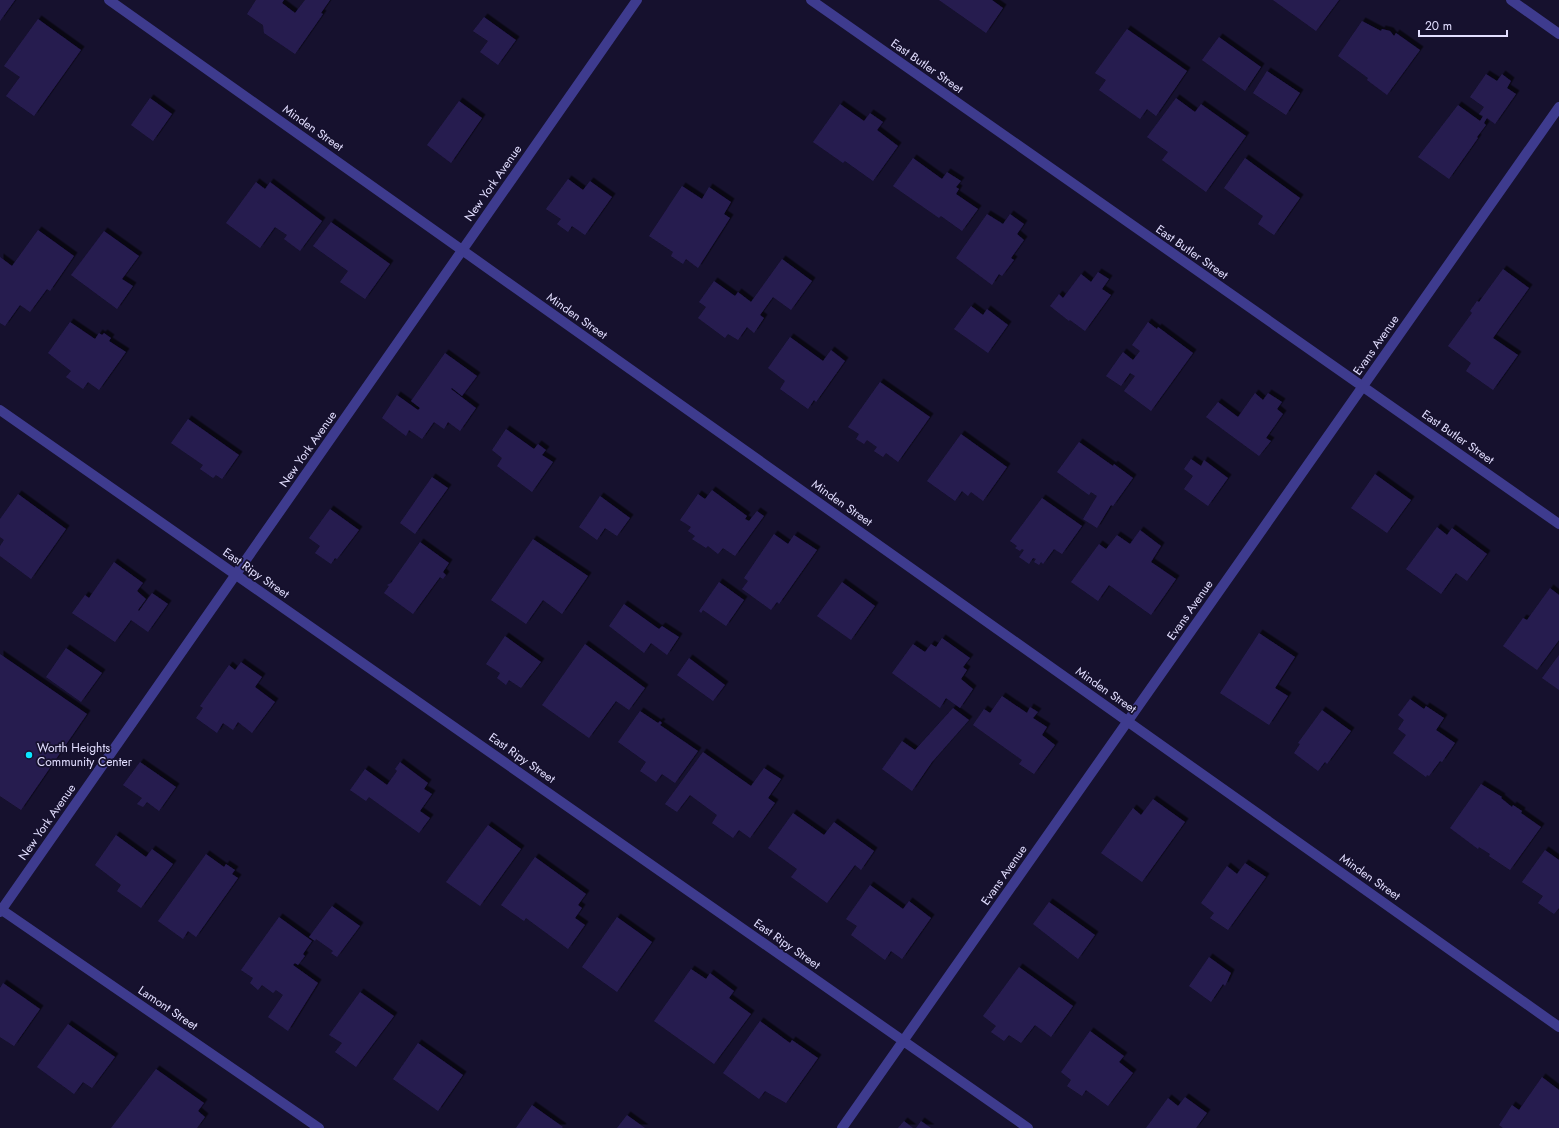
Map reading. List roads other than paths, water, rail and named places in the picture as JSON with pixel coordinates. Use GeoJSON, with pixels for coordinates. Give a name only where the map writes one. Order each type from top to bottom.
{"type":"FeatureCollection","features":[{"type":"Feature","properties":{"kind":"street","name":"Minden Street"},"geometry":{"type":"LineString","coordinates":[[109,0],[1559,1027]]}},
{"type":"Feature","properties":{"kind":"street","name":"New York Avenue"},"geometry":{"type":"LineString","coordinates":[[1,911],[637,0]]}},
{"type":"Feature","properties":{"kind":"street","name":"East Butler Street"},"geometry":{"type":"LineString","coordinates":[[811,0],[1559,524]]}},
{"type":"Feature","properties":{"kind":"street"},"geometry":{"type":"LineString","coordinates":[[1511,0],[1559,34]]}},
{"type":"Feature","properties":{"kind":"street","name":"Evans Avenue"},"geometry":{"type":"LineString","coordinates":[[842,1128],[1559,107]]}},
{"type":"Feature","properties":{"kind":"street","name":"East Ripy Street"},"geometry":{"type":"LineString","coordinates":[[0,410],[1028,1128]]}},
{"type":"Feature","properties":{"kind":"street","name":"Lamont Street"},"geometry":{"type":"LineString","coordinates":[[1,911],[319,1128]]}},
{"type":"Feature","properties":{"kind":"place","name":"Worth Heights Community Center"},"geometry":{"type":"Point","coordinates":[29,755]}}]}
